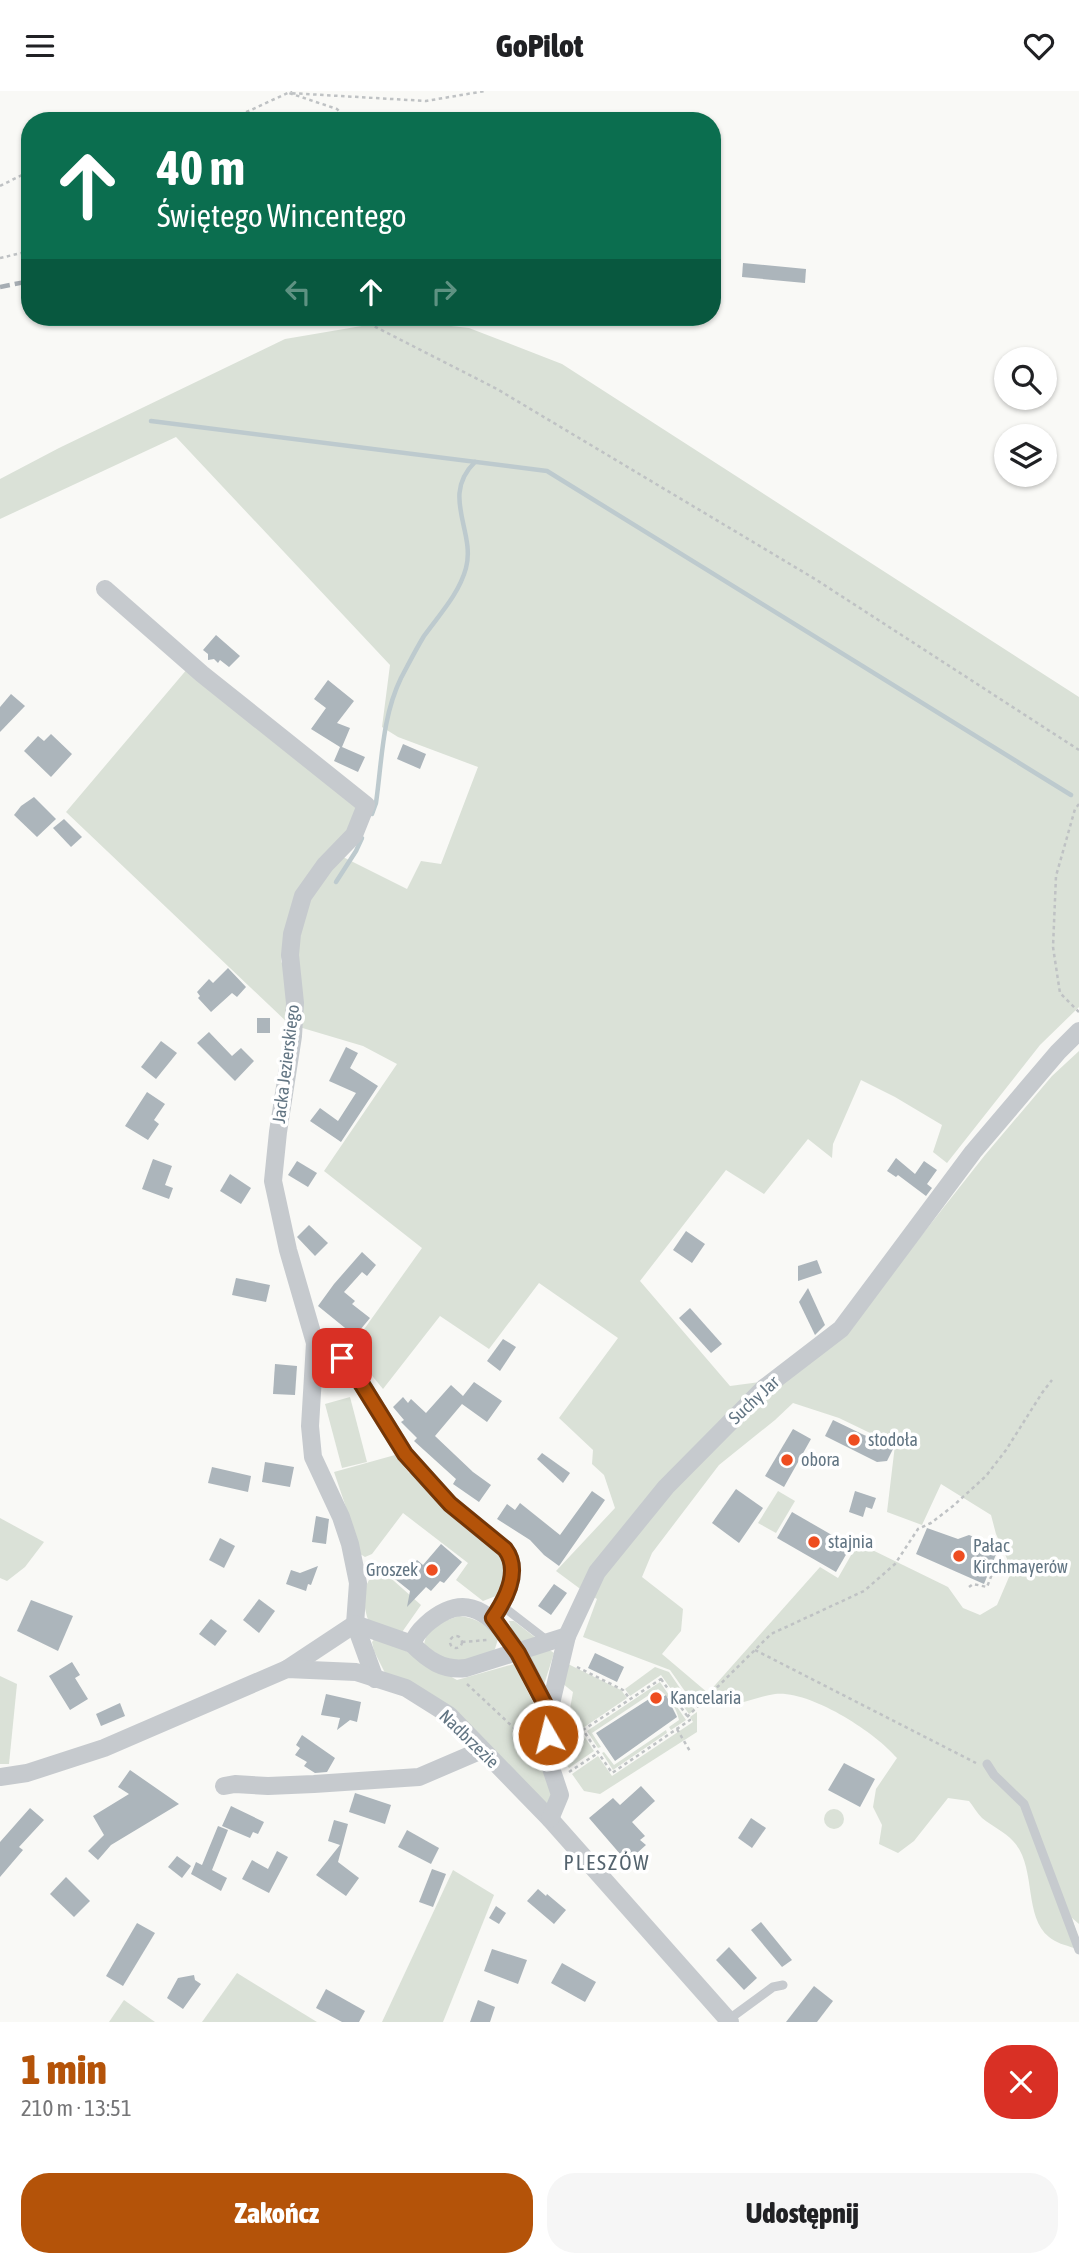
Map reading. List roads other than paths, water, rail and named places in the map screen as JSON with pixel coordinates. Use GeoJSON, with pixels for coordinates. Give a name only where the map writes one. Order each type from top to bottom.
{"type":"FeatureCollection","features":[{"type":"Feature","properties":{"kind":"street","name":"Jacka Jezierskiego"},"geometry":{"type":"LineString","coordinates":[[105,589],[202,674],[366,805],[354,835],[325,865],[303,896],[292,934],[290,955],[295,1003],[293,1036],[273,1181],[288,1250],[315,1343]]}},
{"type":"Feature","properties":{"kind":"street","name":"Suchy Jar"},"geometry":{"type":"LineString","coordinates":[[550,1819],[560,1795],[548,1759],[549,1712],[561,1659],[559,1639],[597,1572],[666,1487],[764,1388],[841,1329],[973,1152],[1079,1031]]}},
{"type":"Feature","properties":{"kind":"street"},"geometry":{"type":"LineString","coordinates":[[375,1679],[355,1624],[358,1583],[350,1543],[313,1457],[310,1426],[315,1343],[331,1348],[351,1367],[405,1454],[450,1504],[511,1556],[513,1565],[508,1591],[497,1612]]}},
{"type":"Feature","properties":{"kind":"street"},"geometry":{"type":"LineString","coordinates":[[412,1644],[415,1637],[437,1615],[452,1608],[497,1612]]}},
{"type":"Feature","properties":{"kind":"street"},"geometry":{"type":"LineString","coordinates":[[497,1612],[549,1712]]}},
{"type":"Feature","properties":{"kind":"street"},"geometry":{"type":"LineString","coordinates":[[355,1624],[412,1644],[431,1661],[457,1669],[513,1645],[559,1639]]}},
{"type":"Feature","properties":{"kind":"street"},"geometry":{"type":"LineString","coordinates":[[287,1669],[355,1624]]}},
{"type":"Feature","properties":{"kind":"street","name":"Nadbrzezie"},"geometry":{"type":"LineString","coordinates":[[0,1777],[27,1773],[104,1748],[287,1669],[356,1672],[406,1688],[449,1715],[550,1819],[729,2021]]}},
{"type":"Feature","properties":{"kind":"street"},"geometry":{"type":"LineString","coordinates":[[223,1786],[314,1784],[419,1777],[482,1750]]}},
{"type":"Feature","properties":{"kind":"lane"},"geometry":{"type":"LineString","coordinates":[[497,1612],[559,1639]]}},
{"type":"Feature","properties":{"kind":"lane"},"geometry":{"type":"LineString","coordinates":[[987,1764],[994,1775],[1024,1804],[1079,1950]]}},
{"type":"Feature","properties":{"kind":"lane"},"geometry":{"type":"LineString","coordinates":[[729,2021],[773,1987],[783,1985]]}},
{"type":"Feature","properties":{"kind":"waterway"},"geometry":{"type":"LineString","coordinates":[[151,421],[547,471],[1071,795]]}},
{"type":"Feature","properties":{"kind":"waterway"},"geometry":{"type":"LineString","coordinates":[[372,814],[376,803],[386,724],[395,693],[418,646],[454,595],[466,568],[468,554],[459,501],[460,488],[465,475],[475,462]]}},
{"type":"Feature","properties":{"kind":"waterway"},"geometry":{"type":"LineString","coordinates":[[336,882],[362,838]]}},
{"type":"Feature","properties":{"kind":"railway"},"geometry":{"type":"LineString","coordinates":[[0,287],[21,283]]}},
{"type":"Feature","properties":{"kind":"place","name":"stodoła"},"geometry":{"type":"Point","coordinates":[854,1440]}},
{"type":"Feature","properties":{"kind":"place","name":"obora"},"geometry":{"type":"Point","coordinates":[787,1460]}},
{"type":"Feature","properties":{"kind":"place","name":"stajnia"},"geometry":{"type":"Point","coordinates":[814,1542]}},
{"type":"Feature","properties":{"kind":"place","name":"Pałac Kirchmayerów"},"geometry":{"type":"Point","coordinates":[959,1556]}},
{"type":"Feature","properties":{"kind":"place","name":"Groszek"},"geometry":{"type":"Point","coordinates":[432,1570]}},
{"type":"Feature","properties":{"kind":"place","name":"Kancelaria"},"geometry":{"type":"Point","coordinates":[656,1698]}},
{"type":"Feature","properties":{"kind":"district","name":"PLESZÓW"},"geometry":{"type":"Point","coordinates":[607,1863]}}]}
